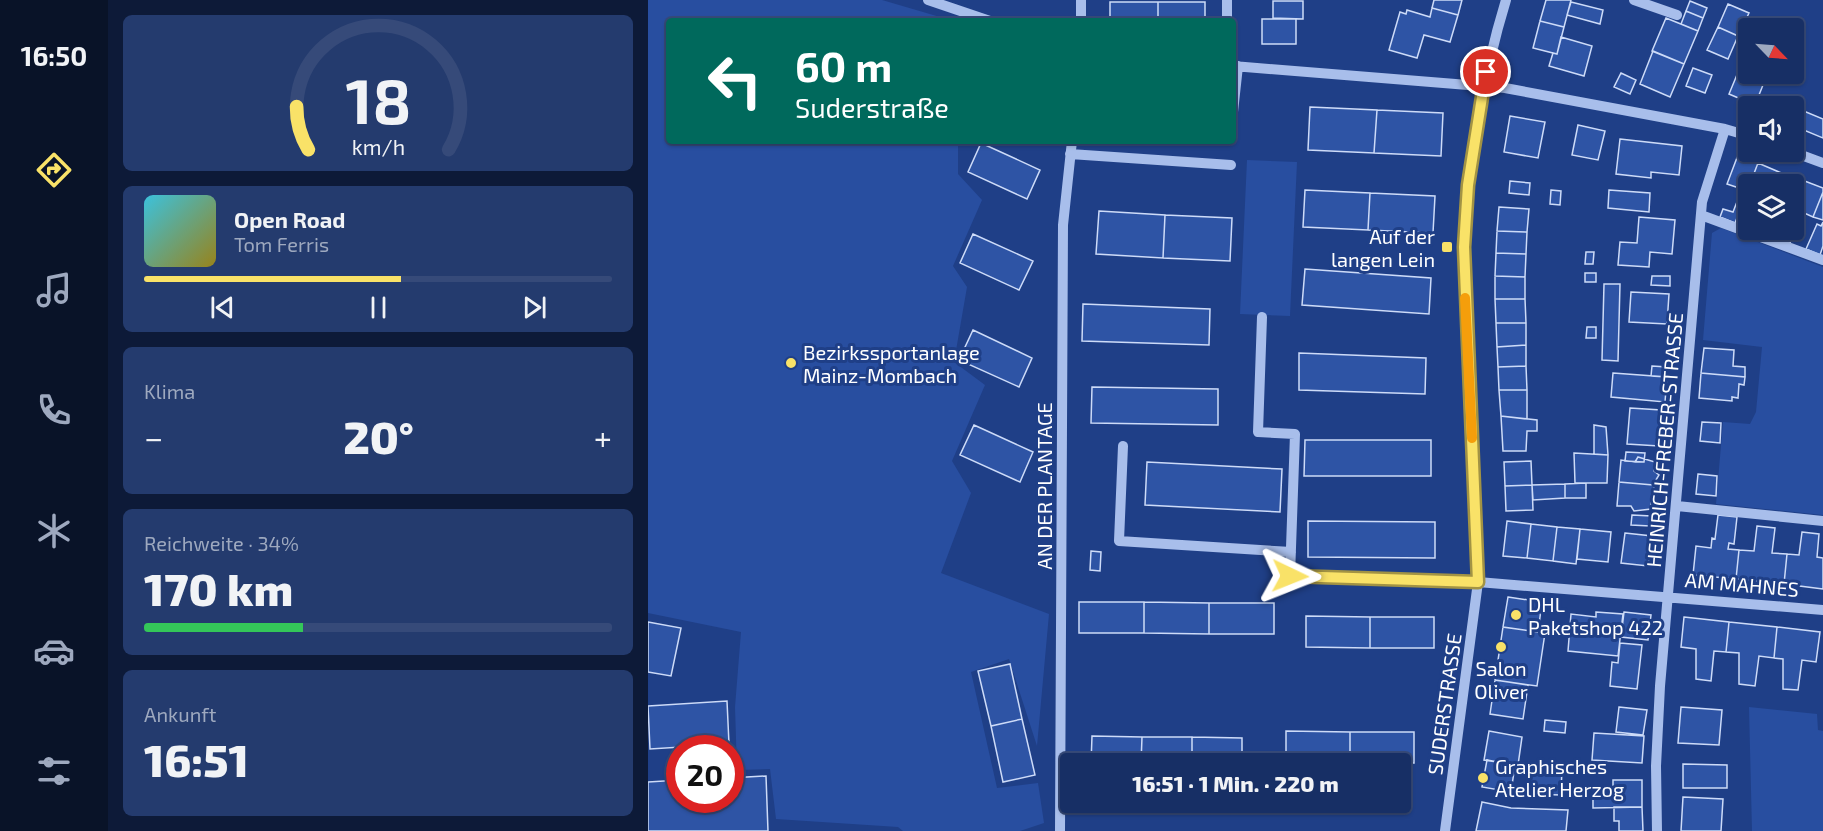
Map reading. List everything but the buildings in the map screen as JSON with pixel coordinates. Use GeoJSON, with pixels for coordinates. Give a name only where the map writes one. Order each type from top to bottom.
{"type":"FeatureCollection","features":[{"type":"Feature","properties":{"kind":"street"},"geometry":{"type":"LineString","coordinates":[[928,0],[981,18]]}},
{"type":"Feature","properties":{"kind":"street"},"geometry":{"type":"LineString","coordinates":[[1081,0],[1081,18]]}},
{"type":"Feature","properties":{"kind":"street"},"geometry":{"type":"LineString","coordinates":[[1227,0],[1227,18]]}},
{"type":"Feature","properties":{"kind":"street","name":"SUDERSTRASSE"},"geometry":{"type":"LineString","coordinates":[[1445,831],[1478,582],[1464,247],[1468,185],[1482,87],[1506,0]]}},
{"type":"Feature","properties":{"kind":"street"},"geometry":{"type":"LineString","coordinates":[[1634,0],[1677,15]]}},
{"type":"Feature","properties":{"kind":"street"},"geometry":{"type":"LineString","coordinates":[[1236,66],[1505,88],[1738,133]]}},
{"type":"Feature","properties":{"kind":"street","name":"HEINRICH-FREBER-STRASSE"},"geometry":{"type":"LineString","coordinates":[[1657,831],[1656,766],[1668,596],[1702,202],[1725,129]]}},
{"type":"Feature","properties":{"kind":"street","name":"AN DER PLANTAGE"},"geometry":{"type":"LineString","coordinates":[[1060,831],[1063,225],[1072,144]]}},
{"type":"Feature","properties":{"kind":"street"},"geometry":{"type":"LineString","coordinates":[[1070,154],[1231,165]]}},
{"type":"Feature","properties":{"kind":"street"},"geometry":{"type":"LineString","coordinates":[[1804,156],[1823,162]]}},
{"type":"Feature","properties":{"kind":"street"},"geometry":{"type":"LineString","coordinates":[[1701,215],[1823,260]]}},
{"type":"Feature","properties":{"kind":"street"},"geometry":{"type":"LineString","coordinates":[[1262,317],[1258,432],[1295,434],[1290,576],[1478,582]]}},
{"type":"Feature","properties":{"kind":"street"},"geometry":{"type":"LineString","coordinates":[[1123,446],[1119,541],[1291,552]]}},
{"type":"Feature","properties":{"kind":"street"},"geometry":{"type":"LineString","coordinates":[[1677,506],[1823,521]]}},
{"type":"Feature","properties":{"kind":"street","name":"AM MAHNES"},"geometry":{"type":"LineString","coordinates":[[1478,582],[1823,610]]}},
{"type":"Feature","properties":{"kind":"shaded area","name":"Bezirkssportanlage Mainz-Mombach"},"geometry":{"type":"Polygon","coordinates":[[[648,0],[882,0],[940,18],[666,18],[666,144],[958,144],[958,174],[982,200],[953,266],[967,287],[954,362],[985,385],[952,461],[971,493],[941,573],[1049,614],[1037,746],[1009,659],[971,672],[997,788],[1038,783],[1044,823],[1020,831],[903,831],[898,827],[776,819],[770,769],[744,770],[744,735],[736,735],[735,707],[741,632],[648,613],[648,0]]]}},
{"type":"Feature","properties":{"kind":"shaded area"},"geometry":{"type":"Polygon","coordinates":[[[1247,160],[1297,162],[1290,316],[1240,314],[1247,160]]]}},
{"type":"Feature","properties":{"kind":"shaded area"},"geometry":{"type":"Polygon","coordinates":[[[1721,228],[1738,234],[1738,240],[1752,240],[1823,267],[1823,515],[1716,504],[1723,422],[1750,424],[1756,412],[1762,347],[1703,340],[1712,233],[1721,228]]]}},
{"type":"Feature","properties":{"kind":"shaded area"},"geometry":{"type":"Polygon","coordinates":[[[1749,707],[1817,714],[1818,730],[1823,731],[1823,831],[1752,831],[1749,707]]]}},
{"type":"Feature","properties":{"kind":"slow traffic"},"geometry":{"type":"LineString","coordinates":[[1465,298],[1472,438]]}},
{"type":"Feature","properties":{"kind":"place","name":"Auf der langen Lein"},"geometry":{"type":"Point","coordinates":[1447,247]}},
{"type":"Feature","properties":{"kind":"place","name":"Bezirkssportanlage Mainz-Mombach"},"geometry":{"type":"Point","coordinates":[791,363]}},
{"type":"Feature","properties":{"kind":"place","name":"DHL Paketshop 422"},"geometry":{"type":"Point","coordinates":[1516,615]}},
{"type":"Feature","properties":{"kind":"place","name":"Salon Oliver"},"geometry":{"type":"Point","coordinates":[1501,647]}},
{"type":"Feature","properties":{"kind":"place","name":"Graphisches Atelier Herzog"},"geometry":{"type":"Point","coordinates":[1483,778]}},
{"type":"Feature","properties":{"kind":"route"},"geometry":{"type":"LineString","coordinates":[[1290,576],[1478,582],[1464,247],[1468,185],[1486,72]]}}]}
